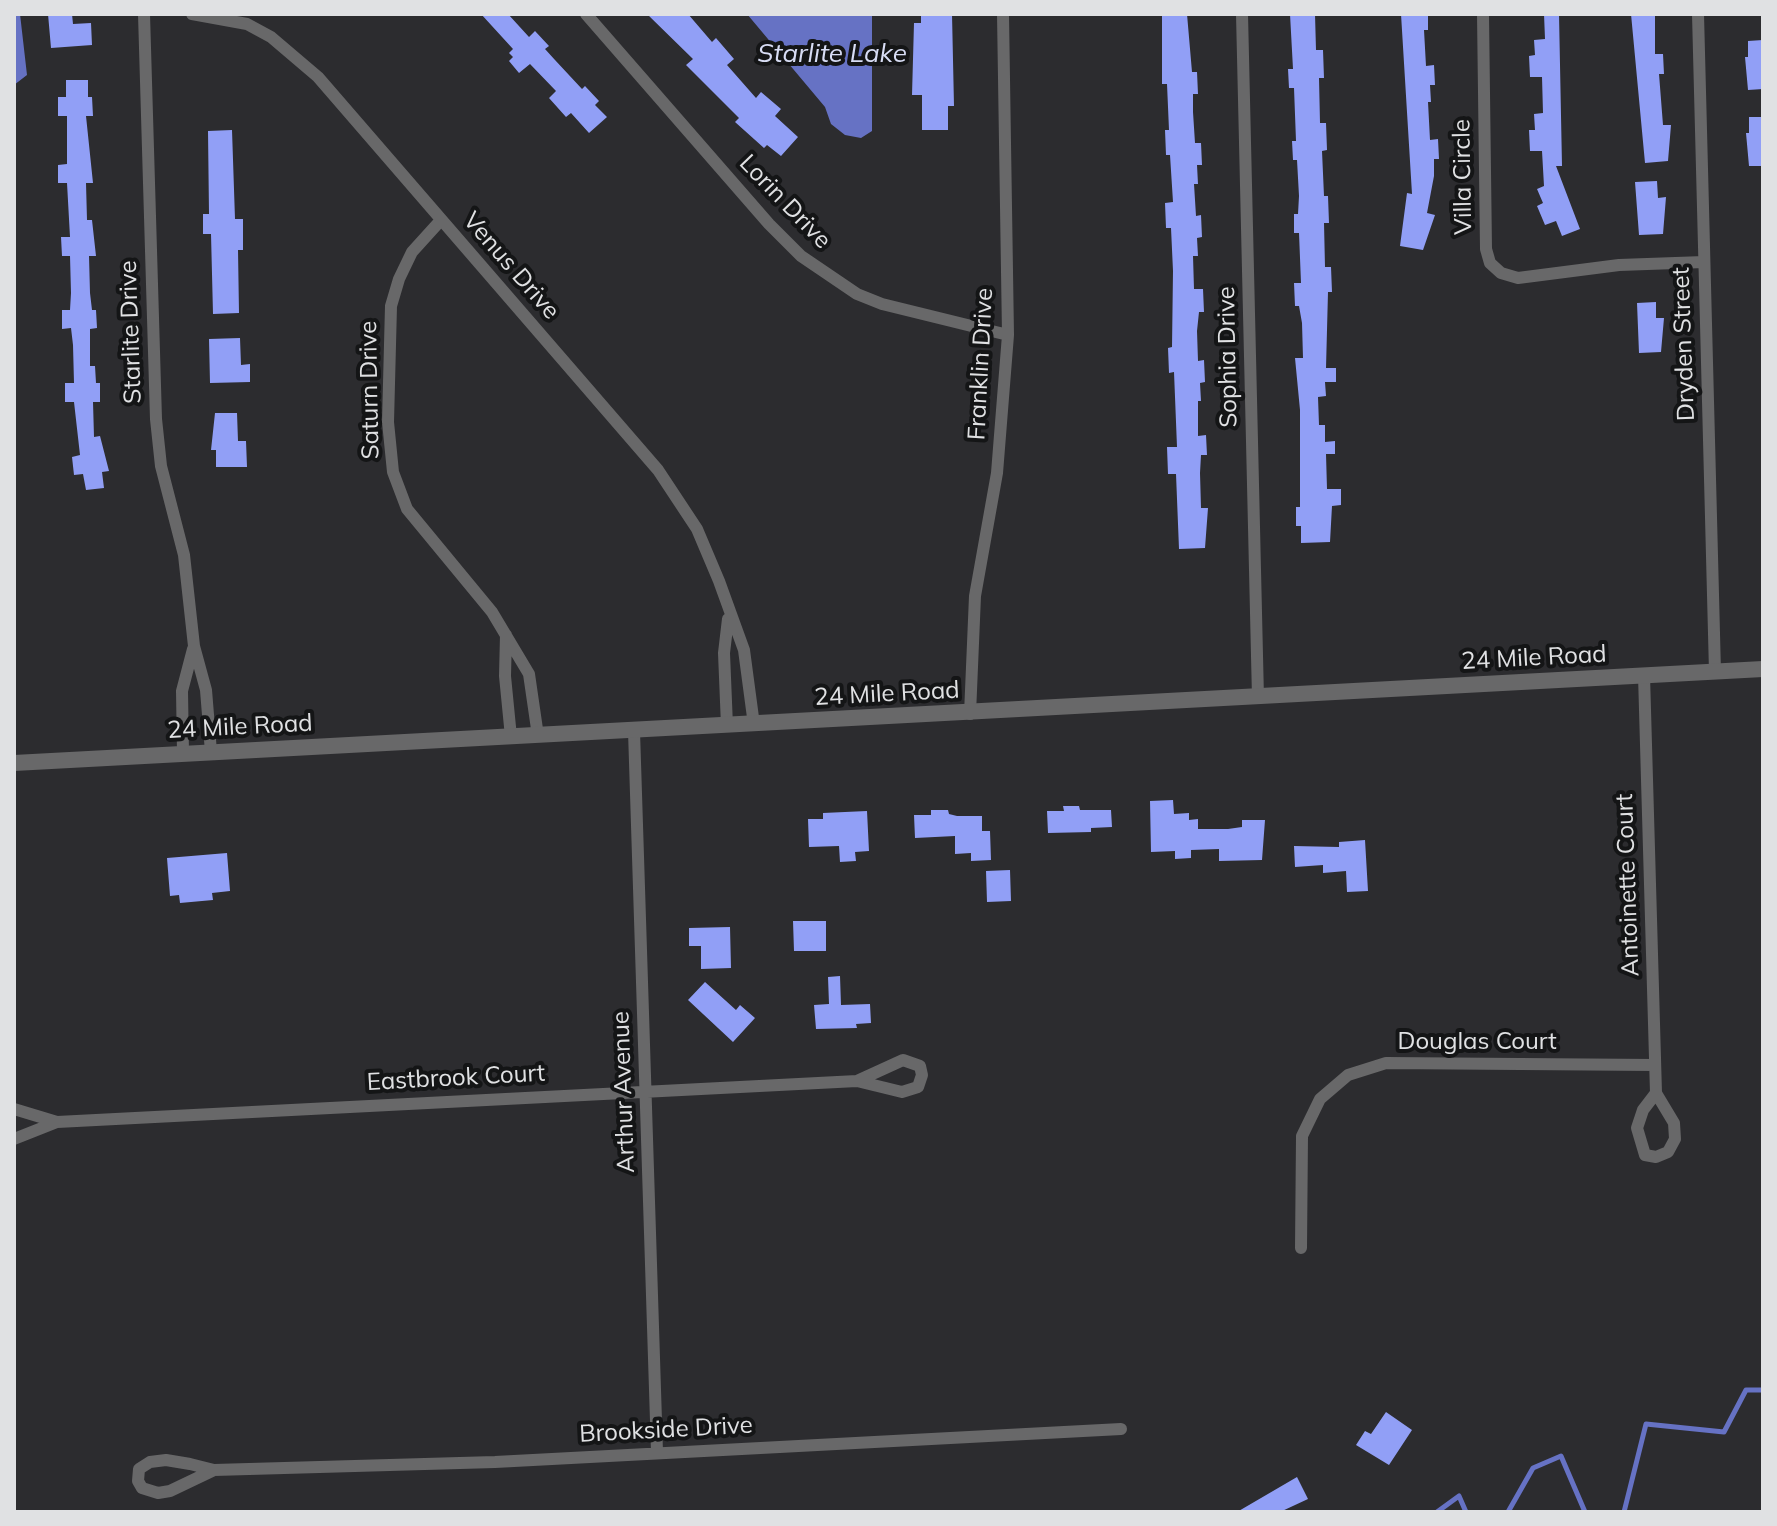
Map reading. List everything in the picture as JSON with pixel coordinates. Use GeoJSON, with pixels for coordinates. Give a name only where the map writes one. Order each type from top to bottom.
{"type":"FeatureCollection","features":[{"type":"Feature","properties":{"kind":"street","name":"Starlite Drive"},"geometry":{"type":"LineString","coordinates":[[144,14],[156,419],[161,466],[184,555],[194,646],[206,690],[211,752]]}},
{"type":"Feature","properties":{"kind":"street","name":"Venus Drive"},"geometry":{"type":"LineString","coordinates":[[192,14],[247,24],[271,37],[318,77],[676,493],[709,557],[744,650],[754,725]]}},
{"type":"Feature","properties":{"kind":"street","name":"Lorin Drive"},"geometry":{"type":"LineString","coordinates":[[586,14],[769,224],[801,256],[857,294],[882,304],[1008,335]]}},
{"type":"Feature","properties":{"kind":"street","name":"Franklin Drive"},"geometry":{"type":"LineString","coordinates":[[970,714],[975,596],[997,473],[1008,335],[1003,14]]}},
{"type":"Feature","properties":{"kind":"street","name":"Sophia Drive"},"geometry":{"type":"LineString","coordinates":[[1242,14],[1258,698]]}},
{"type":"Feature","properties":{"kind":"street","name":"Villa Circle"},"geometry":{"type":"LineString","coordinates":[[1483,14],[1486,249],[1490,263],[1501,273],[1518,278],[1619,265],[1704,262]]}},
{"type":"Feature","properties":{"kind":"street","name":"Dryden Street"},"geometry":{"type":"LineString","coordinates":[[1698,14],[1715,672]]}},
{"type":"Feature","properties":{"kind":"street","name":"Saturn Drive"},"geometry":{"type":"LineString","coordinates":[[441,220],[412,252],[391,306],[388,409],[393,472],[398,492],[420,527],[492,612],[529,674],[538,736]]}},
{"type":"Feature","properties":{"kind":"street","name":"Venus Drive"},"geometry":{"type":"LineString","coordinates":[[727,726],[724,653],[729,616]]}},
{"type":"Feature","properties":{"kind":"street"},"geometry":{"type":"LineString","coordinates":[[506,635],[505,676],[511,737]]}},
{"type":"Feature","properties":{"kind":"street","name":"Starlite Drive"},"geometry":{"type":"LineString","coordinates":[[183,753],[182,691],[194,646]]}},
{"type":"Feature","properties":{"kind":"street","name":"24 Mile Road"},"geometry":{"type":"LineString","coordinates":[[14,763],[1763,669]]}},
{"type":"Feature","properties":{"kind":"street","name":"Antoinette Court"},"geometry":{"type":"LineString","coordinates":[[1644,675],[1656,1093],[1674,1123],[1675,1139],[1668,1152],[1656,1157],[1645,1155],[1637,1128],[1643,1110],[1656,1093]]}},
{"type":"Feature","properties":{"kind":"street","name":"Arthur Avenue"},"geometry":{"type":"LineString","coordinates":[[634,731],[657,1452]]}},
{"type":"Feature","properties":{"kind":"street","name":"Eastbrook Court"},"geometry":{"type":"LineString","coordinates":[[14,1139],[57,1122],[857,1081],[902,1092],[918,1087],[922,1075],[920,1066],[903,1060],[857,1081]]}},
{"type":"Feature","properties":{"kind":"street","name":"Douglas Court"},"geometry":{"type":"LineString","coordinates":[[1301,1248],[1302,1136],[1320,1099],[1348,1075],[1386,1063],[1655,1065]]}},
{"type":"Feature","properties":{"kind":"street","name":"Eastbrook Court"},"geometry":{"type":"LineString","coordinates":[[14,1109],[57,1122]]}},
{"type":"Feature","properties":{"kind":"street","name":"Brookside Drive"},"geometry":{"type":"LineString","coordinates":[[214,1470],[158,1493],[146,1491],[138,1481],[139,1469],[150,1462],[166,1460],[214,1470],[495,1462],[1121,1429]]}},
{"type":"Feature","properties":{"kind":"water"},"geometry":{"type":"Polygon","coordinates":[[[14,14],[20,14],[27,75],[14,85],[14,14]]]}},
{"type":"Feature","properties":{"kind":"water","name":"Starlite Lake"},"geometry":{"type":"Polygon","coordinates":[[[747,14],[872,14],[872,131],[861,138],[845,135],[831,124],[825,107],[747,14]]]}},
{"type":"Feature","properties":{"kind":"building"},"geometry":{"type":"Polygon","coordinates":[[[48,14],[72,14],[73,24],[91,23],[92,45],[51,48],[48,14]]]}},
{"type":"Feature","properties":{"kind":"building"},"geometry":{"type":"Polygon","coordinates":[[[481,14],[508,14],[529,37],[535,31],[549,46],[545,49],[555,60],[582,89],[585,86],[599,101],[595,105],[607,117],[589,133],[571,113],[566,117],[549,98],[556,91],[530,64],[519,73],[509,61],[513,57],[509,53],[513,49],[481,14]]]}},
{"type":"Feature","properties":{"kind":"building"},"geometry":{"type":"Polygon","coordinates":[[[647,14],[688,14],[712,42],[716,38],[734,59],[727,65],[756,98],[761,92],[781,109],[775,116],[798,137],[781,156],[767,145],[764,148],[735,122],[739,118],[686,65],[693,59],[647,14]]]}},
{"type":"Feature","properties":{"kind":"building"},"geometry":{"type":"Polygon","coordinates":[[[921,14],[952,14],[954,106],[948,106],[948,130],[922,130],[922,95],[912,95],[914,23],[921,23],[921,14]]]}},
{"type":"Feature","properties":{"kind":"building"},"geometry":{"type":"Polygon","coordinates":[[[1162,14],[1187,14],[1192,72],[1197,72],[1198,94],[1193,94],[1193,112],[1195,143],[1201,143],[1202,165],[1197,165],[1198,184],[1194,184],[1196,216],[1201,215],[1202,237],[1197,238],[1198,256],[1193,256],[1194,289],[1203,289],[1204,312],[1199,312],[1197,331],[1198,361],[1204,360],[1205,382],[1200,383],[1198,436],[1206,435],[1207,455],[1201,455],[1200,473],[1201,508],[1208,508],[1205,548],[1179,549],[1176,474],[1168,474],[1167,447],[1177,447],[1174,372],[1169,373],[1168,348],[1172,347],[1173,271],[1171,228],[1166,228],[1165,203],[1173,202],[1170,155],[1166,155],[1165,130],[1169,130],[1167,84],[1162,84],[1162,14]]]}},
{"type":"Feature","properties":{"kind":"building"},"geometry":{"type":"Polygon","coordinates":[[[1290,14],[1315,14],[1316,50],[1323,50],[1324,78],[1319,78],[1320,123],[1326,123],[1327,150],[1322,151],[1329,223],[1324,223],[1325,267],[1331,267],[1332,292],[1328,292],[1326,368],[1336,368],[1336,382],[1325,382],[1326,396],[1318,397],[1319,425],[1325,425],[1325,442],[1335,441],[1335,454],[1326,454],[1327,489],[1341,489],[1341,505],[1332,506],[1330,542],[1301,543],[1301,526],[1296,526],[1296,507],[1300,507],[1300,410],[1295,358],[1303,358],[1302,323],[1299,306],[1295,306],[1294,283],[1301,283],[1299,233],[1294,233],[1294,214],[1298,214],[1299,196],[1297,160],[1293,160],[1292,141],[1296,141],[1294,88],[1289,88],[1288,69],[1293,69],[1290,14]]]}},
{"type":"Feature","properties":{"kind":"building"},"geometry":{"type":"Polygon","coordinates":[[[1401,14],[1428,14],[1428,30],[1424,30],[1426,66],[1434,65],[1435,85],[1430,85],[1431,102],[1428,102],[1430,140],[1438,139],[1439,159],[1434,159],[1427,213],[1435,215],[1423,250],[1400,246],[1407,193],[1412,194],[1401,14]]]}},
{"type":"Feature","properties":{"kind":"building"},"geometry":{"type":"Polygon","coordinates":[[[1544,14],[1559,14],[1562,166],[1556,166],[1580,229],[1562,236],[1556,221],[1545,225],[1537,206],[1543,203],[1537,189],[1544,186],[1542,151],[1530,151],[1529,130],[1535,130],[1534,114],[1543,113],[1542,77],[1530,77],[1529,56],[1535,55],[1534,40],[1545,39],[1544,14]]]}},
{"type":"Feature","properties":{"kind":"building"},"geometry":{"type":"Polygon","coordinates":[[[1631,14],[1655,14],[1655,54],[1663,54],[1664,74],[1659,74],[1663,125],[1671,125],[1668,161],[1645,163],[1631,14]]]}},
{"type":"Feature","properties":{"kind":"building"},"geometry":{"type":"Polygon","coordinates":[[[1763,40],[1763,89],[1748,90],[1745,57],[1748,57],[1748,41],[1763,40]]]}},
{"type":"Feature","properties":{"kind":"building"},"geometry":{"type":"Polygon","coordinates":[[[66,80],[88,80],[93,116],[86,116],[93,183],[86,183],[87,220],[92,220],[96,256],[89,256],[90,293],[92,310],[96,310],[97,328],[90,329],[90,366],[95,366],[96,383],[100,383],[100,402],[93,402],[94,437],[100,436],[109,471],[102,472],[104,488],[86,490],[83,474],[74,475],[72,457],[80,455],[74,402],[65,402],[65,383],[74,383],[71,328],[62,329],[62,310],[70,310],[71,293],[70,256],[62,256],[61,237],[70,237],[67,183],[58,183],[58,165],[67,164],[67,116],[58,116],[58,97],[66,97],[66,80]]]}},
{"type":"Feature","properties":{"kind":"building"},"geometry":{"type":"Polygon","coordinates":[[[1749,117],[1763,117],[1763,166],[1749,166],[1746,133],[1749,133],[1749,117]]]}},
{"type":"Feature","properties":{"kind":"building"},"geometry":{"type":"Polygon","coordinates":[[[232,130],[235,219],[243,219],[243,250],[238,250],[239,313],[213,314],[211,234],[203,234],[203,214],[209,214],[208,131],[232,130]]]}},
{"type":"Feature","properties":{"kind":"building"},"geometry":{"type":"Polygon","coordinates":[[[1657,181],[1658,198],[1666,197],[1663,234],[1639,235],[1635,182],[1657,181]]]}},
{"type":"Feature","properties":{"kind":"building"},"geometry":{"type":"Polygon","coordinates":[[[1656,302],[1656,318],[1664,318],[1661,352],[1639,353],[1637,303],[1656,302]]]}},
{"type":"Feature","properties":{"kind":"building"},"geometry":{"type":"Polygon","coordinates":[[[240,338],[241,365],[250,364],[250,382],[210,383],[209,339],[240,338]]]}},
{"type":"Feature","properties":{"kind":"building"},"geometry":{"type":"Polygon","coordinates":[[[215,413],[237,413],[238,441],[246,441],[247,467],[216,467],[216,450],[211,450],[215,413]]]}},
{"type":"Feature","properties":{"kind":"building"},"geometry":{"type":"Polygon","coordinates":[[[1173,800],[1174,814],[1189,813],[1189,820],[1198,819],[1198,829],[1228,829],[1242,827],[1242,820],[1265,820],[1262,860],[1219,861],[1219,849],[1191,850],[1191,858],[1175,859],[1175,851],[1151,852],[1150,801],[1173,800]]]}},
{"type":"Feature","properties":{"kind":"building"},"geometry":{"type":"Polygon","coordinates":[[[1063,806],[1079,806],[1080,810],[1111,810],[1112,827],[1091,828],[1091,832],[1048,833],[1047,811],[1064,811],[1063,806]]]}},
{"type":"Feature","properties":{"kind":"building"},"geometry":{"type":"Polygon","coordinates":[[[931,810],[948,810],[949,814],[957,816],[982,816],[982,831],[990,831],[991,860],[971,861],[971,853],[955,854],[955,836],[915,838],[914,815],[931,815],[931,810]]]}},
{"type":"Feature","properties":{"kind":"building"},"geometry":{"type":"Polygon","coordinates":[[[867,811],[869,851],[855,852],[856,861],[840,862],[839,846],[809,847],[808,819],[823,819],[823,813],[867,811]]]}},
{"type":"Feature","properties":{"kind":"building"},"geometry":{"type":"Polygon","coordinates":[[[1365,840],[1368,891],[1347,892],[1346,871],[1323,873],[1323,865],[1295,867],[1294,846],[1339,847],[1339,842],[1365,840]]]}},
{"type":"Feature","properties":{"kind":"building"},"geometry":{"type":"Polygon","coordinates":[[[227,853],[230,891],[212,893],[213,900],[180,903],[179,895],[170,896],[167,858],[227,853]]]}},
{"type":"Feature","properties":{"kind":"building"},"geometry":{"type":"Polygon","coordinates":[[[1010,870],[1011,901],[987,902],[986,871],[1010,870]]]}},
{"type":"Feature","properties":{"kind":"building"},"geometry":{"type":"Polygon","coordinates":[[[793,921],[826,921],[826,951],[794,951],[793,921]]]}},
{"type":"Feature","properties":{"kind":"building"},"geometry":{"type":"Polygon","coordinates":[[[730,927],[731,968],[701,969],[701,946],[689,946],[689,928],[730,927]]]}},
{"type":"Feature","properties":{"kind":"building"},"geometry":{"type":"Polygon","coordinates":[[[840,976],[841,1005],[870,1004],[871,1023],[856,1024],[857,1028],[816,1029],[814,1005],[829,1004],[828,977],[840,976]]]}},
{"type":"Feature","properties":{"kind":"building"},"geometry":{"type":"Polygon","coordinates":[[[705,982],[736,1010],[740,1005],[755,1018],[733,1042],[688,1000],[705,982]]]}},
{"type":"Feature","properties":{"kind":"building"},"geometry":{"type":"Polygon","coordinates":[[[1386,1412],[1412,1430],[1389,1465],[1356,1445],[1365,1431],[1371,1434],[1386,1412]]]}},
{"type":"Feature","properties":{"kind":"building"},"geometry":{"type":"Polygon","coordinates":[[[1297,1477],[1308,1499],[1280,1512],[1237,1512],[1297,1477]]]}},
{"type":"Feature","properties":{"kind":"waterway"},"geometry":{"type":"LineString","coordinates":[[1624,1512],[1646,1424],[1724,1432],[1746,1390],[1763,1390]]}},
{"type":"Feature","properties":{"kind":"waterway"},"geometry":{"type":"LineString","coordinates":[[1508,1512],[1533,1468],[1561,1456],[1585,1512]]}},
{"type":"Feature","properties":{"kind":"waterway"},"geometry":{"type":"LineString","coordinates":[[1437,1512],[1459,1496],[1466,1512]]}}]}
